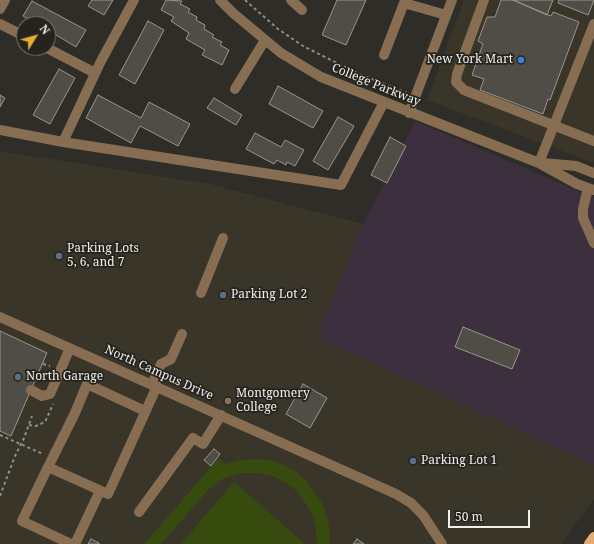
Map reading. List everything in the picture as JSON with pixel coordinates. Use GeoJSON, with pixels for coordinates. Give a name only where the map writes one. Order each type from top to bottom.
{"type":"FeatureCollection","features":[{"type":"Feature","properties":{"kind":"main road"},"geometry":{"type":"LineString","coordinates":[[589,544],[594,537]]}},
{"type":"Feature","properties":{"kind":"street"},"geometry":{"type":"LineString","coordinates":[[0,8],[5,0]]}},
{"type":"Feature","properties":{"kind":"street"},"geometry":{"type":"LineString","coordinates":[[63,142],[95,73],[134,0]]}},
{"type":"Feature","properties":{"kind":"street","name":"College Parkway"},"geometry":{"type":"LineString","coordinates":[[220,0],[232,14],[281,53],[321,77],[539,163],[591,189]]}},
{"type":"Feature","properties":{"kind":"street"},"geometry":{"type":"LineString","coordinates":[[291,0],[302,10]]}},
{"type":"Feature","properties":{"kind":"street"},"geometry":{"type":"LineString","coordinates":[[409,113],[452,0]]}},
{"type":"Feature","properties":{"kind":"street"},"geometry":{"type":"LineString","coordinates":[[484,0],[457,74],[456,82],[464,90],[594,141]]}},
{"type":"Feature","properties":{"kind":"street"},"geometry":{"type":"LineString","coordinates":[[384,55],[404,3],[446,15]]}},
{"type":"Feature","properties":{"kind":"street"},"geometry":{"type":"LineString","coordinates":[[0,24],[16,32]]}},
{"type":"Feature","properties":{"kind":"street"},"geometry":{"type":"LineString","coordinates":[[539,163],[593,29]]}},
{"type":"Feature","properties":{"kind":"street"},"geometry":{"type":"LineString","coordinates":[[235,89],[265,40]]}},
{"type":"Feature","properties":{"kind":"street"},"geometry":{"type":"LineString","coordinates":[[56,53],[95,73]]}},
{"type":"Feature","properties":{"kind":"street"},"geometry":{"type":"LineString","coordinates":[[0,130],[63,142],[341,185],[384,102]]}},
{"type":"Feature","properties":{"kind":"street","name":"College Parkway"},"geometry":{"type":"LineString","coordinates":[[539,163],[576,166],[594,173]]}},
{"type":"Feature","properties":{"kind":"street"},"geometry":{"type":"LineString","coordinates":[[591,189],[583,209],[583,218],[594,243]]}},
{"type":"Feature","properties":{"kind":"street"},"geometry":{"type":"LineString","coordinates":[[200,293],[223,238]]}},
{"type":"Feature","properties":{"kind":"street","name":"North Campus Drive"},"geometry":{"type":"LineString","coordinates":[[0,317],[396,494],[411,503],[423,515],[442,544]]}},
{"type":"Feature","properties":{"kind":"street"},"geometry":{"type":"LineString","coordinates":[[48,467],[108,494],[145,411],[161,364],[171,359],[182,334]]}},
{"type":"Feature","properties":{"kind":"street"},"geometry":{"type":"LineString","coordinates":[[31,390],[42,396],[50,394],[70,348]]}},
{"type":"Feature","properties":{"kind":"street"},"geometry":{"type":"LineString","coordinates":[[71,544],[22,521],[75,413],[87,384],[145,411]]}},
{"type":"Feature","properties":{"kind":"street"},"geometry":{"type":"LineString","coordinates":[[139,512],[193,438],[203,444],[221,415]]}},
{"type":"Feature","properties":{"kind":"street"},"geometry":{"type":"LineString","coordinates":[[75,544],[100,491]]}},
{"type":"Feature","properties":{"kind":"path"},"geometry":{"type":"LineString","coordinates":[[245,0],[272,24],[303,46],[359,74],[415,96]]}},
{"type":"Feature","properties":{"kind":"path"},"geometry":{"type":"LineString","coordinates":[[43,364],[50,367],[52,362]]}},
{"type":"Feature","properties":{"kind":"path"},"geometry":{"type":"LineString","coordinates":[[0,496],[32,416]]}},
{"type":"Feature","properties":{"kind":"path"},"geometry":{"type":"LineString","coordinates":[[0,435],[20,445],[53,457]]}},
{"type":"Feature","properties":{"kind":"shaded area"},"geometry":{"type":"Polygon","coordinates":[[[464,0],[594,0],[594,163],[427,100],[464,0]]]}},
{"type":"Feature","properties":{"kind":"shaded area"},"geometry":{"type":"Polygon","coordinates":[[[415,121],[594,198],[594,465],[317,337],[363,224],[415,121]]]}},
{"type":"Feature","properties":{"kind":"shaded area","name":"Montgomery College"},"geometry":{"type":"Polygon","coordinates":[[[0,151],[210,184],[363,224],[317,337],[594,465],[594,499],[561,544],[0,544],[0,151]]]}},
{"type":"Feature","properties":{"kind":"green space"},"geometry":{"type":"Polygon","coordinates":[[[219,458],[225,464],[241,460],[259,459],[277,462],[294,470],[306,480],[323,504],[329,524],[330,544],[317,544],[316,526],[311,511],[296,490],[274,476],[259,473],[241,473],[222,479],[208,490],[161,544],[144,544],[219,458]]]}},
{"type":"Feature","properties":{"kind":"green space"},"geometry":{"type":"Polygon","coordinates":[[[234,482],[305,544],[181,544],[234,482]]]}},
{"type":"Feature","properties":{"kind":"building"},"geometry":{"type":"Polygon","coordinates":[[[92,0],[113,0],[104,15],[88,6],[92,0]]]}},
{"type":"Feature","properties":{"kind":"building"},"geometry":{"type":"Polygon","coordinates":[[[166,0],[182,1],[180,4],[190,9],[188,12],[197,17],[196,20],[205,25],[204,29],[214,35],[212,37],[222,42],[220,45],[229,50],[222,65],[202,55],[205,50],[186,39],[189,33],[171,21],[174,17],[161,10],[166,0]]]}},
{"type":"Feature","properties":{"kind":"building"},"geometry":{"type":"Polygon","coordinates":[[[337,0],[366,0],[346,45],[322,35],[337,0]]]}},
{"type":"Feature","properties":{"kind":"building","name":"New York Mart"},"geometry":{"type":"Polygon","coordinates":[[[501,0],[513,0],[551,16],[553,12],[579,22],[550,100],[548,99],[543,114],[480,90],[484,79],[472,75],[483,44],[478,41],[487,17],[495,17],[501,0]]]}},
{"type":"Feature","properties":{"kind":"building"},"geometry":{"type":"Polygon","coordinates":[[[513,0],[553,0],[547,15],[513,0]]]}},
{"type":"Feature","properties":{"kind":"building"},"geometry":{"type":"Polygon","coordinates":[[[559,0],[594,0],[588,15],[558,3],[559,0]]]}},
{"type":"Feature","properties":{"kind":"building"},"geometry":{"type":"Polygon","coordinates":[[[32,1],[86,30],[76,47],[56,35],[56,16],[23,16],[32,1]]]}},
{"type":"Feature","properties":{"kind":"building"},"geometry":{"type":"Polygon","coordinates":[[[148,21],[164,30],[135,84],[119,75],[148,21]]]}},
{"type":"Feature","properties":{"kind":"building"},"geometry":{"type":"Polygon","coordinates":[[[59,69],[75,78],[50,124],[33,115],[59,69]]]}},
{"type":"Feature","properties":{"kind":"building"},"geometry":{"type":"Polygon","coordinates":[[[278,86],[323,111],[313,128],[269,104],[278,86]]]}},
{"type":"Feature","properties":{"kind":"building"},"geometry":{"type":"Polygon","coordinates":[[[0,95],[5,98],[0,107],[0,95]]]}},
{"type":"Feature","properties":{"kind":"building"},"geometry":{"type":"Polygon","coordinates":[[[98,95],[141,118],[149,102],[190,124],[178,146],[140,126],[131,143],[86,118],[98,95]]]}},
{"type":"Feature","properties":{"kind":"building"},"geometry":{"type":"Polygon","coordinates":[[[214,98],[242,115],[236,125],[207,108],[214,98]]]}},
{"type":"Feature","properties":{"kind":"building"},"geometry":{"type":"Polygon","coordinates":[[[338,117],[354,126],[328,170],[313,161],[338,117]]]}},
{"type":"Feature","properties":{"kind":"building"},"geometry":{"type":"Polygon","coordinates":[[[255,133],[281,147],[285,140],[304,150],[295,166],[287,162],[286,165],[277,160],[274,164],[246,149],[255,133]]]}},
{"type":"Feature","properties":{"kind":"building"},"geometry":{"type":"Polygon","coordinates":[[[390,137],[406,146],[387,183],[371,175],[390,137]]]}},
{"type":"Feature","properties":{"kind":"building"},"geometry":{"type":"Polygon","coordinates":[[[463,327],[520,350],[512,369],[455,347],[463,327]]]}},
{"type":"Feature","properties":{"kind":"building","name":"North Garage"},"geometry":{"type":"Polygon","coordinates":[[[0,331],[47,353],[11,436],[0,431],[0,331]]]}},
{"type":"Feature","properties":{"kind":"building"},"geometry":{"type":"Polygon","coordinates":[[[303,384],[327,398],[310,428],[286,414],[303,384]]]}},
{"type":"Feature","properties":{"kind":"building"},"geometry":{"type":"Polygon","coordinates":[[[214,449],[220,454],[211,466],[204,460],[214,449]]]}},
{"type":"Feature","properties":{"kind":"building"},"geometry":{"type":"Polygon","coordinates":[[[91,539],[99,543],[99,544],[88,544],[91,539]]]}},
{"type":"Feature","properties":{"kind":"building"},"geometry":{"type":"Polygon","coordinates":[[[357,539],[364,544],[353,544],[357,539]]]}},
{"type":"Feature","properties":{"kind":"place","name":"New York Mart"},"geometry":{"type":"Point","coordinates":[521,60]}},
{"type":"Feature","properties":{"kind":"place","name":"Parking Lots 5, 6, and 7"},"geometry":{"type":"Point","coordinates":[59,256]}},
{"type":"Feature","properties":{"kind":"place","name":"Parking Lot 2"},"geometry":{"type":"Point","coordinates":[223,295]}},
{"type":"Feature","properties":{"kind":"place","name":"North Garage"},"geometry":{"type":"Point","coordinates":[18,377]}},
{"type":"Feature","properties":{"kind":"place","name":"Montgomery College"},"geometry":{"type":"Point","coordinates":[228,401]}},
{"type":"Feature","properties":{"kind":"place","name":"Parking Lot 1"},"geometry":{"type":"Point","coordinates":[413,461]}}]}
